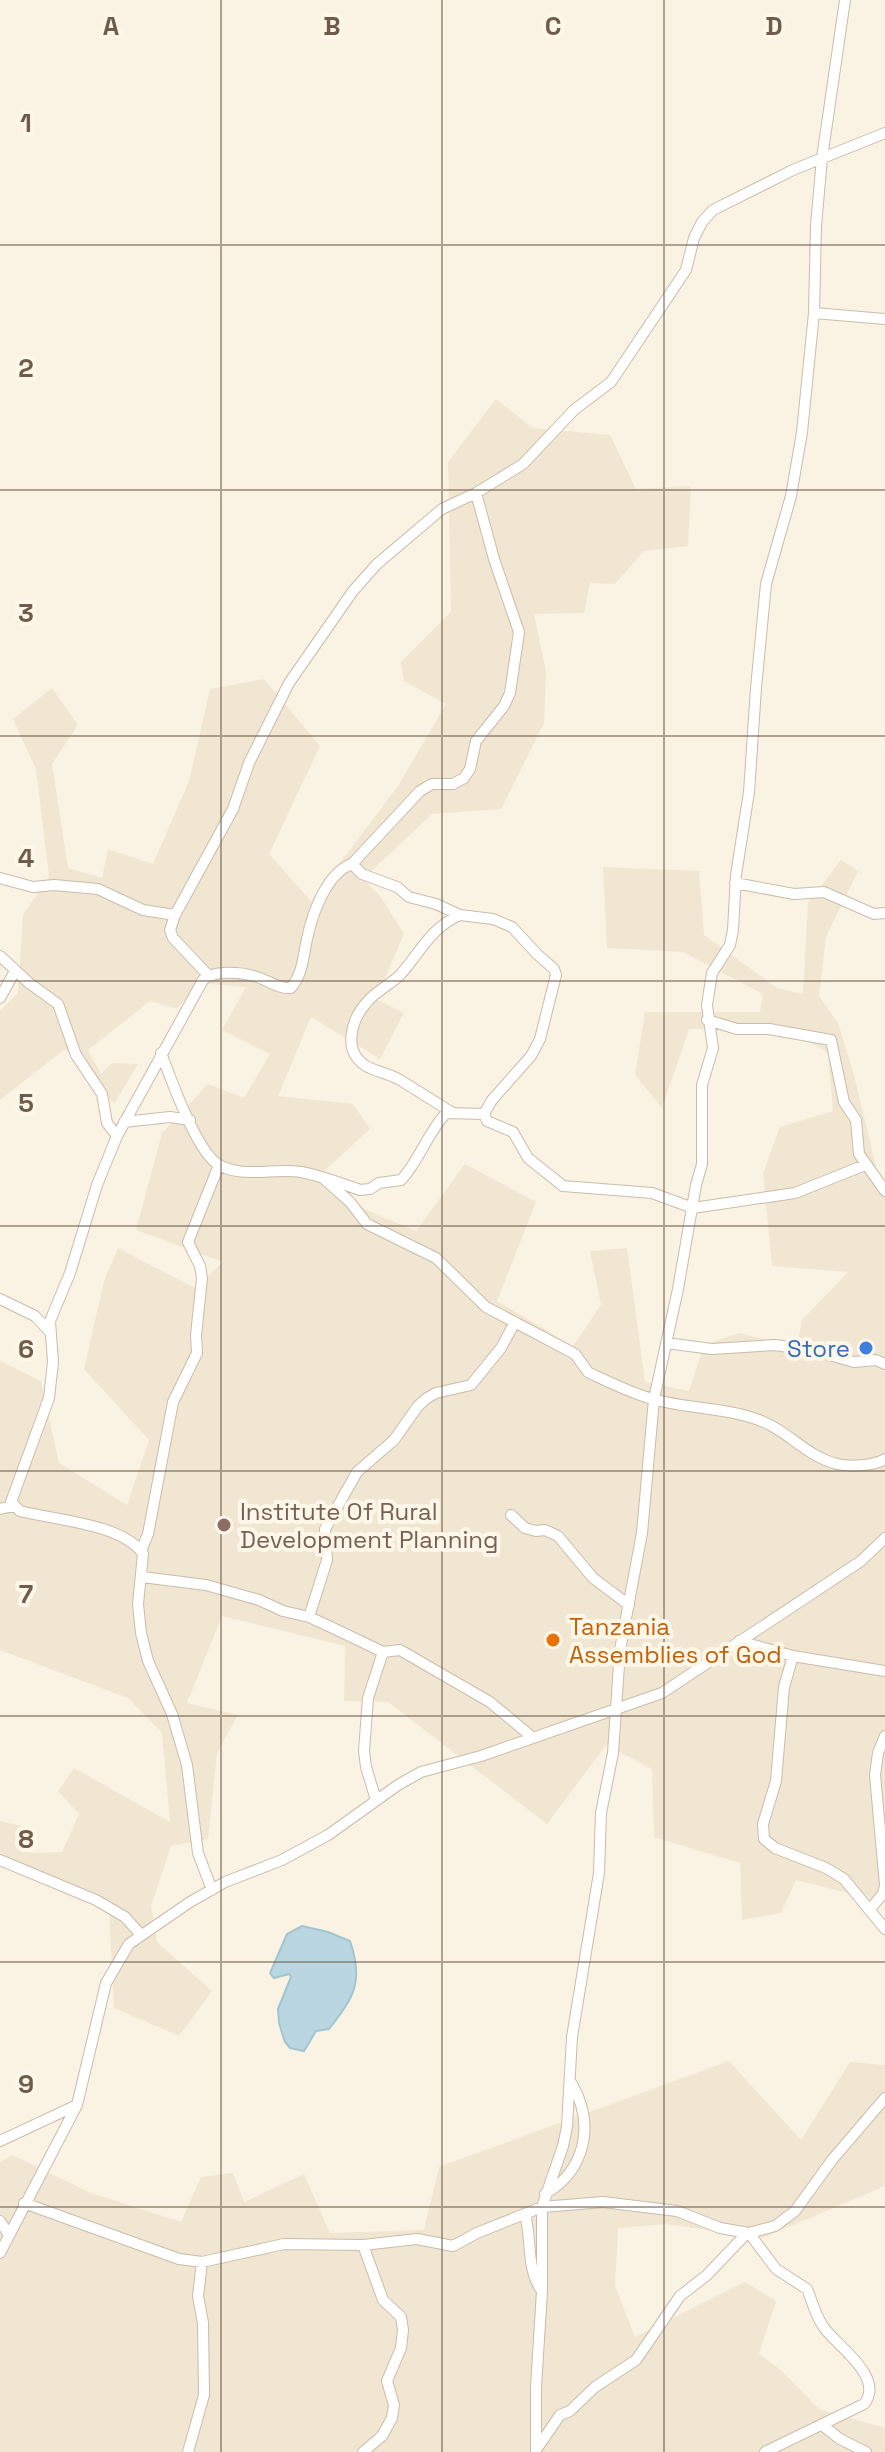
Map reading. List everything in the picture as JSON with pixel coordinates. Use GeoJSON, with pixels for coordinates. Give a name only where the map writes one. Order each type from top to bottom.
{"type":"FeatureCollection","features":[{"type":"Feature","properties":{"kind":"street"},"geometry":{"type":"LineString","coordinates":[[536,2450],[542,2207],[563,2146],[571,2082],[572,2037],[599,1873],[601,1813],[613,1753],[620,1650],[642,1533],[654,1399],[702,1164],[702,1085],[713,1048],[707,1005],[712,973],[732,940],[735,883],[749,792],[766,584],[791,496],[802,432],[814,313],[816,226],[822,158],[845,0]]}},
{"type":"Feature","properties":{"kind":"street"},"geometry":{"type":"LineString","coordinates":[[476,493],[519,632],[510,693],[504,706],[476,741],[470,769],[464,778],[453,784],[432,784],[420,791],[352,864],[333,877],[320,901],[307,939],[304,962],[291,988],[253,975],[208,975],[173,938],[170,930],[175,915],[233,809],[249,763],[284,692],[353,591],[377,564],[428,519],[456,500],[476,493],[523,464],[574,410],[611,382],[686,270],[694,238],[713,210],[822,158],[885,133]]}},
{"type":"Feature","properties":{"kind":"street"},"geometry":{"type":"LineString","coordinates":[[814,313],[885,319]]}},
{"type":"Feature","properties":{"kind":"street"},"geometry":{"type":"LineString","coordinates":[[352,864],[362,874],[397,887],[409,897],[460,915],[493,919],[512,927],[554,969],[556,975],[540,1039],[531,1056],[492,1100],[484,1114]]}},
{"type":"Feature","properties":{"kind":"street"},"geometry":{"type":"LineString","coordinates":[[0,878],[33,887],[54,885],[98,889],[143,910],[175,915]]}},
{"type":"Feature","properties":{"kind":"street"},"geometry":{"type":"LineString","coordinates":[[735,883],[794,894],[824,892],[874,914],[885,913]]}},
{"type":"Feature","properties":{"kind":"street"},"geometry":{"type":"LineString","coordinates":[[453,1113],[400,1080],[365,1065],[356,1056],[351,1044],[354,1022],[365,1003],[399,975],[444,921],[460,915]]}},
{"type":"Feature","properties":{"kind":"street"},"geometry":{"type":"LineString","coordinates":[[0,956],[58,1004],[76,1055],[102,1094],[107,1123],[117,1136]]}},
{"type":"Feature","properties":{"kind":"street"},"geometry":{"type":"LineString","coordinates":[[0,998],[15,971]]}},
{"type":"Feature","properties":{"kind":"street"},"geometry":{"type":"LineString","coordinates":[[13,1506],[11,1497],[49,1398],[53,1362],[50,1332],[54,1310],[70,1273],[97,1185],[124,1122],[208,975]]}},
{"type":"Feature","properties":{"kind":"street"},"geometry":{"type":"LineString","coordinates":[[707,1020],[737,1029],[769,1029],[803,1037],[828,1038],[844,1102],[856,1120],[859,1154],[885,1191]]}},
{"type":"Feature","properties":{"kind":"street"},"geometry":{"type":"LineString","coordinates":[[161,1053],[199,1140],[219,1165],[237,1170],[300,1172],[360,1190],[370,1189],[379,1183],[401,1180],[446,1113],[484,1114]]}},
{"type":"Feature","properties":{"kind":"street"},"geometry":{"type":"LineString","coordinates":[[484,1114],[487,1121],[513,1132],[528,1158],[563,1186],[652,1193],[693,1208],[795,1193],[865,1165]]}},
{"type":"Feature","properties":{"kind":"street"},"geometry":{"type":"LineString","coordinates":[[124,1122],[170,1117],[190,1120]]}},
{"type":"Feature","properties":{"kind":"street"},"geometry":{"type":"LineString","coordinates":[[141,1551],[148,1534],[173,1402],[197,1353],[202,1278],[200,1266],[188,1242],[219,1165]]}},
{"type":"Feature","properties":{"kind":"street"},"geometry":{"type":"LineString","coordinates":[[323,1178],[350,1202],[367,1224],[436,1258],[486,1307],[575,1354],[588,1372],[654,1399],[720,1408],[761,1420],[811,1454],[835,1463],[878,1463],[885,1459]]}},
{"type":"Feature","properties":{"kind":"street"},"geometry":{"type":"LineString","coordinates":[[0,1299],[35,1316],[50,1332]]}},
{"type":"Feature","properties":{"kind":"street"},"geometry":{"type":"LineString","coordinates":[[309,1617],[327,1560],[325,1529],[357,1472],[394,1440],[427,1398],[471,1385],[501,1348],[515,1322]]}},
{"type":"Feature","properties":{"kind":"street"},"geometry":{"type":"LineString","coordinates":[[666,1343],[712,1349],[775,1345],[815,1351],[854,1362],[876,1360],[885,1364]]}},
{"type":"Feature","properties":{"kind":"street"},"geometry":{"type":"LineString","coordinates":[[0,1509],[13,1506],[28,1513],[115,1532],[141,1551],[144,1559],[138,1604],[141,1633],[148,1661],[172,1714],[187,1765],[198,1853],[212,1890]]}},
{"type":"Feature","properties":{"kind":"street"},"geometry":{"type":"LineString","coordinates":[[511,1515],[525,1528],[545,1530],[558,1536],[593,1578],[629,1605]]}},
{"type":"Feature","properties":{"kind":"street"},"geometry":{"type":"LineString","coordinates":[[0,2253],[77,2105],[106,1983],[120,1956],[141,1935],[225,1882],[282,1860],[338,1829],[421,1772],[481,1756],[662,1693],[861,1561],[885,1538]]}},
{"type":"Feature","properties":{"kind":"street"},"geometry":{"type":"LineString","coordinates":[[142,1577],[206,1585],[309,1617],[383,1652],[400,1650],[490,1702],[532,1737]]}},
{"type":"Feature","properties":{"kind":"street"},"geometry":{"type":"LineString","coordinates":[[739,1641],[793,1656],[885,1671]]}},
{"type":"Feature","properties":{"kind":"street"},"geometry":{"type":"LineString","coordinates":[[376,1800],[364,1751],[368,1698],[383,1652]]}},
{"type":"Feature","properties":{"kind":"street"},"geometry":{"type":"LineString","coordinates":[[793,1656],[784,1687],[776,1781],[763,1824],[764,1839],[775,1848],[837,1874],[849,1884],[885,1929]]}},
{"type":"Feature","properties":{"kind":"street"},"geometry":{"type":"LineString","coordinates":[[869,1910],[883,1894],[885,1885],[875,1775],[878,1753],[885,1736]]}},
{"type":"Feature","properties":{"kind":"street"},"geometry":{"type":"LineString","coordinates":[[0,1860],[96,1900],[125,1917],[141,1935]]}},
{"type":"Feature","properties":{"kind":"street"},"geometry":{"type":"LineString","coordinates":[[544,2194],[565,2180],[584,2139],[584,2109],[571,2082]]}},
{"type":"Feature","properties":{"kind":"street"},"geometry":{"type":"LineString","coordinates":[[24,2203],[179,2259],[202,2262],[284,2244],[363,2245],[417,2239],[453,2246],[542,2207],[603,2202],[670,2210],[720,2228],[748,2233],[775,2226],[795,2211],[832,2160],[885,2098]]}},
{"type":"Feature","properties":{"kind":"street"},"geometry":{"type":"LineString","coordinates":[[0,2141],[77,2105]]}},
{"type":"Feature","properties":{"kind":"street"},"geometry":{"type":"LineString","coordinates":[[525,2214],[533,2277],[542,2291]]}},
{"type":"Feature","properties":{"kind":"street"},"geometry":{"type":"LineString","coordinates":[[0,2221],[9,2235]]}},
{"type":"Feature","properties":{"kind":"street"},"geometry":{"type":"LineString","coordinates":[[748,2233],[776,2269],[807,2289],[814,2312],[827,2332],[853,2353],[875,2380],[876,2387],[872,2398],[765,2452]]}},
{"type":"Feature","properties":{"kind":"street"},"geometry":{"type":"LineString","coordinates":[[536,2450],[560,2415],[570,2411],[595,2387],[636,2360],[680,2296],[707,2275],[748,2233]]}},
{"type":"Feature","properties":{"kind":"street"},"geometry":{"type":"LineString","coordinates":[[363,2245],[383,2300],[401,2317],[403,2330],[401,2348],[387,2381],[394,2405],[392,2418],[382,2436],[363,2452]]}},
{"type":"Feature","properties":{"kind":"street"},"geometry":{"type":"LineString","coordinates":[[188,2452],[204,2395],[203,2323],[198,2296],[202,2262]]}},
{"type":"Feature","properties":{"kind":"street"},"geometry":{"type":"LineString","coordinates":[[822,2425],[840,2439],[866,2452]]}},
{"type":"Feature","properties":{"kind":"shaded area"},"geometry":{"type":"Polygon","coordinates":[[[496,399],[533,428],[610,435],[636,489],[691,486],[688,546],[644,551],[615,584],[590,583],[584,613],[534,614],[546,671],[544,723],[501,809],[432,814],[363,879],[381,897],[404,934],[376,999],[404,1013],[380,1059],[311,1017],[278,1096],[353,1104],[370,1129],[319,1176],[364,1209],[416,1231],[465,1164],[536,1202],[497,1301],[573,1346],[601,1305],[590,1251],[627,1248],[645,1382],[689,1391],[704,1345],[739,1333],[797,1347],[802,1320],[848,1272],[772,1266],[763,1173],[780,1127],[833,1111],[828,1053],[791,1031],[689,1029],[662,1108],[635,1075],[645,1012],[760,1012],[763,994],[683,952],[607,948],[603,867],[699,871],[704,935],[777,988],[803,994],[808,903],[841,860],[858,871],[826,937],[819,996],[838,1023],[885,1196],[885,1902],[796,1880],[781,1913],[742,1920],[740,1863],[654,1837],[652,1769],[606,1745],[547,1824],[388,1702],[344,1701],[345,1646],[222,1616],[187,1703],[238,1715],[217,1753],[208,1839],[171,1846],[151,1906],[157,1942],[212,1991],[179,2036],[114,2008],[109,1911],[0,1853],[0,1821],[31,1828],[29,1853],[62,1852],[79,1814],[58,1791],[74,1768],[170,1822],[162,1733],[128,1698],[0,1650],[0,1361],[41,1381],[59,1463],[127,1505],[149,1440],[84,1369],[104,1281],[118,1248],[195,1288],[223,1262],[136,1230],[162,1133],[208,1084],[244,1098],[270,1054],[222,1030],[246,987],[199,983],[177,1009],[150,1001],[88,1050],[101,1074],[112,1063],[138,1064],[114,1104],[65,1049],[0,1100],[0,1011],[18,993],[23,915],[49,876],[36,769],[13,719],[52,688],[78,725],[52,764],[68,868],[102,878],[108,849],[153,864],[189,781],[210,689],[264,679],[320,746],[269,854],[311,901],[398,786],[446,704],[404,681],[401,662],[451,612],[448,462],[496,399]]]}},
{"type":"Feature","properties":{"kind":"shaded area"},"geometry":{"type":"Polygon","coordinates":[[[729,2061],[801,2140],[850,2062],[885,2065],[885,2186],[763,2238],[665,2224],[618,2228],[615,2286],[635,2337],[745,2282],[776,2301],[759,2354],[781,2370],[819,2409],[885,2428],[885,2452],[0,2452],[0,2162],[12,2155],[91,2193],[181,2222],[201,2177],[233,2173],[244,2202],[304,2174],[330,2233],[424,2230],[439,2167],[729,2061]]]}},
{"type":"Feature","properties":{"kind":"water"},"geometry":{"type":"Polygon","coordinates":[[[302,1926],[350,1941],[356,1968],[354,1988],[345,2008],[329,2029],[316,2031],[304,2051],[290,2048],[279,2023],[278,2009],[291,1977],[289,1974],[274,1978],[270,1973],[287,1934],[302,1926]]]}},
{"type":"Feature","properties":{"kind":"place","name":"Store"},"geometry":{"type":"Point","coordinates":[866,1348]}},
{"type":"Feature","properties":{"kind":"place","name":"Institute Of Rural Development Planning"},"geometry":{"type":"Point","coordinates":[224,1525]}},
{"type":"Feature","properties":{"kind":"place","name":"Tanzania Assemblies of God"},"geometry":{"type":"Point","coordinates":[553,1640]}}]}
